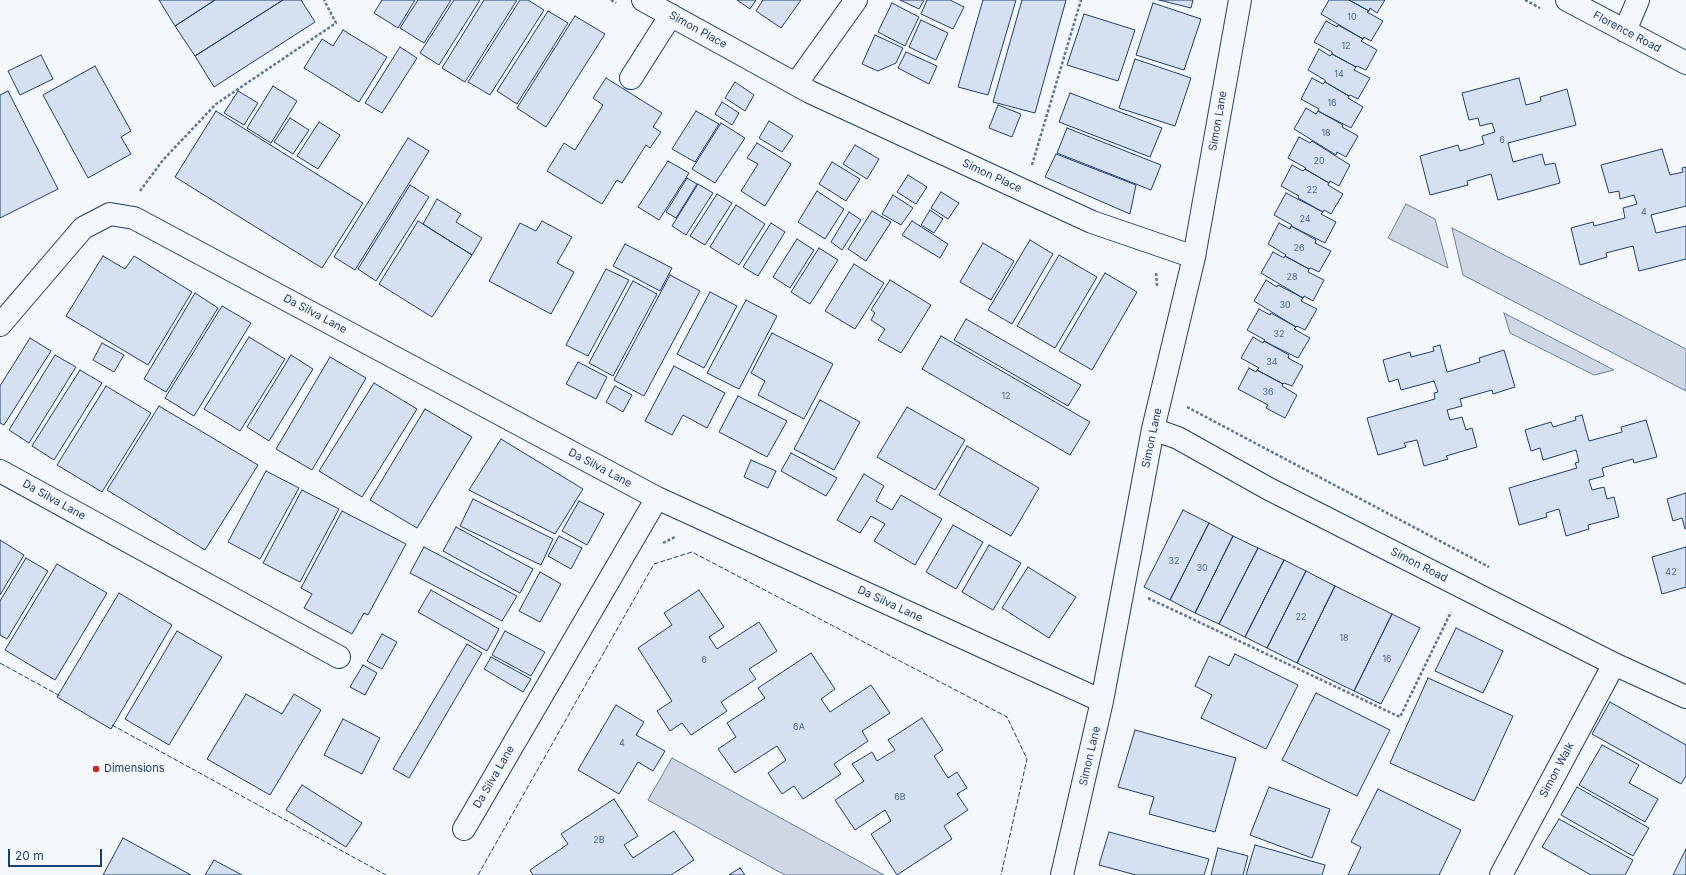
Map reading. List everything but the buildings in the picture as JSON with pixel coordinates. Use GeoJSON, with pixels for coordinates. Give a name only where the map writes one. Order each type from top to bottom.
{"type":"FeatureCollection","features":[{"type":"Feature","properties":{"kind":"street","name":"Simon Place"},"geometry":{"type":"LineString","coordinates":[[643,0],[817,96],[1092,222],[1194,257]]}},
{"type":"Feature","properties":{"kind":"street"},"geometry":{"type":"LineString","coordinates":[[796,84],[856,0]]}},
{"type":"Feature","properties":{"kind":"street","name":"Simon Lane"},"geometry":{"type":"LineString","coordinates":[[1062,875],[1102,700],[1154,429],[1194,257],[1240,0]]}},
{"type":"Feature","properties":{"kind":"street","name":"Florence Road"},"geometry":{"type":"LineString","coordinates":[[1567,0],[1686,63]]}},
{"type":"Feature","properties":{"kind":"street"},"geometry":{"type":"LineString","coordinates":[[1625,31],[1638,0]]}},
{"type":"Feature","properties":{"kind":"street"},"geometry":{"type":"LineString","coordinates":[[632,78],[671,15]]}},
{"type":"Feature","properties":{"kind":"street","name":"Da Silva Lane"},"geometry":{"type":"LineString","coordinates":[[0,325],[83,228],[110,214],[134,218],[656,498],[1102,700]]}},
{"type":"Feature","properties":{"kind":"street","name":"Simon Road"},"geometry":{"type":"LineString","coordinates":[[1154,429],[1178,438],[1269,489],[1614,664],[1686,697]]}},
{"type":"Feature","properties":{"kind":"street","name":"Da Silva Lane"},"geometry":{"type":"LineString","coordinates":[[0,471],[339,656]]}},
{"type":"Feature","properties":{"kind":"street","name":"Da Silva Lane"},"geometry":{"type":"LineString","coordinates":[[464,829],[656,498]]}},
{"type":"Feature","properties":{"kind":"street","name":"Simon Walk"},"geometry":{"type":"LineString","coordinates":[[1501,875],[1614,664]]}},
{"type":"Feature","properties":{"kind":"path"},"geometry":{"type":"LineString","coordinates":[[122,216],[163,160],[216,104],[336,23],[324,0]]}},
{"type":"Feature","properties":{"kind":"path"},"geometry":{"type":"LineString","coordinates":[[611,0],[617,4]]}},
{"type":"Feature","properties":{"kind":"path"},"geometry":{"type":"LineString","coordinates":[[1030,169],[1081,0]]}},
{"type":"Feature","properties":{"kind":"path"},"geometry":{"type":"LineString","coordinates":[[1155,267],[1158,288]]}},
{"type":"Feature","properties":{"kind":"path"},"geometry":{"type":"LineString","coordinates":[[1187,407],[1489,567]]}},
{"type":"Feature","properties":{"kind":"path"},"geometry":{"type":"LineString","coordinates":[[660,545],[678,535]]}},
{"type":"Feature","properties":{"kind":"path"},"geometry":{"type":"LineString","coordinates":[[1146,597],[1400,717],[1454,606]]}},
{"type":"Feature","properties":{"kind":"shaded area"},"geometry":{"type":"Polygon","coordinates":[[[1406,204],[1435,219],[1448,268],[1388,238],[1406,204]]]}},
{"type":"Feature","properties":{"kind":"shaded area"},"geometry":{"type":"Polygon","coordinates":[[[1452,228],[1686,349],[1686,391],[1463,275],[1452,228]]]}},
{"type":"Feature","properties":{"kind":"shaded area"},"geometry":{"type":"Polygon","coordinates":[[[1504,313],[1614,370],[1594,375],[1510,333],[1504,313]]]}},
{"type":"Feature","properties":{"kind":"shaded area"},"geometry":{"type":"Polygon","coordinates":[[[672,758],[884,875],[785,875],[648,800],[672,758]]]}},
{"type":"Feature","properties":{"kind":"fence"},"geometry":{"type":"LineString","coordinates":[[478,875],[654,564],[692,552],[1007,717],[1027,759],[1001,875]]}},
{"type":"Feature","properties":{"kind":"fence"},"geometry":{"type":"LineString","coordinates":[[0,663],[60,696]]}},
{"type":"Feature","properties":{"kind":"fence"},"geometry":{"type":"LineString","coordinates":[[112,725],[386,875]]}},
{"type":"Feature","properties":{"kind":"place","name":"Dimensions"},"geometry":{"type":"Point","coordinates":[96,769]}}]}
